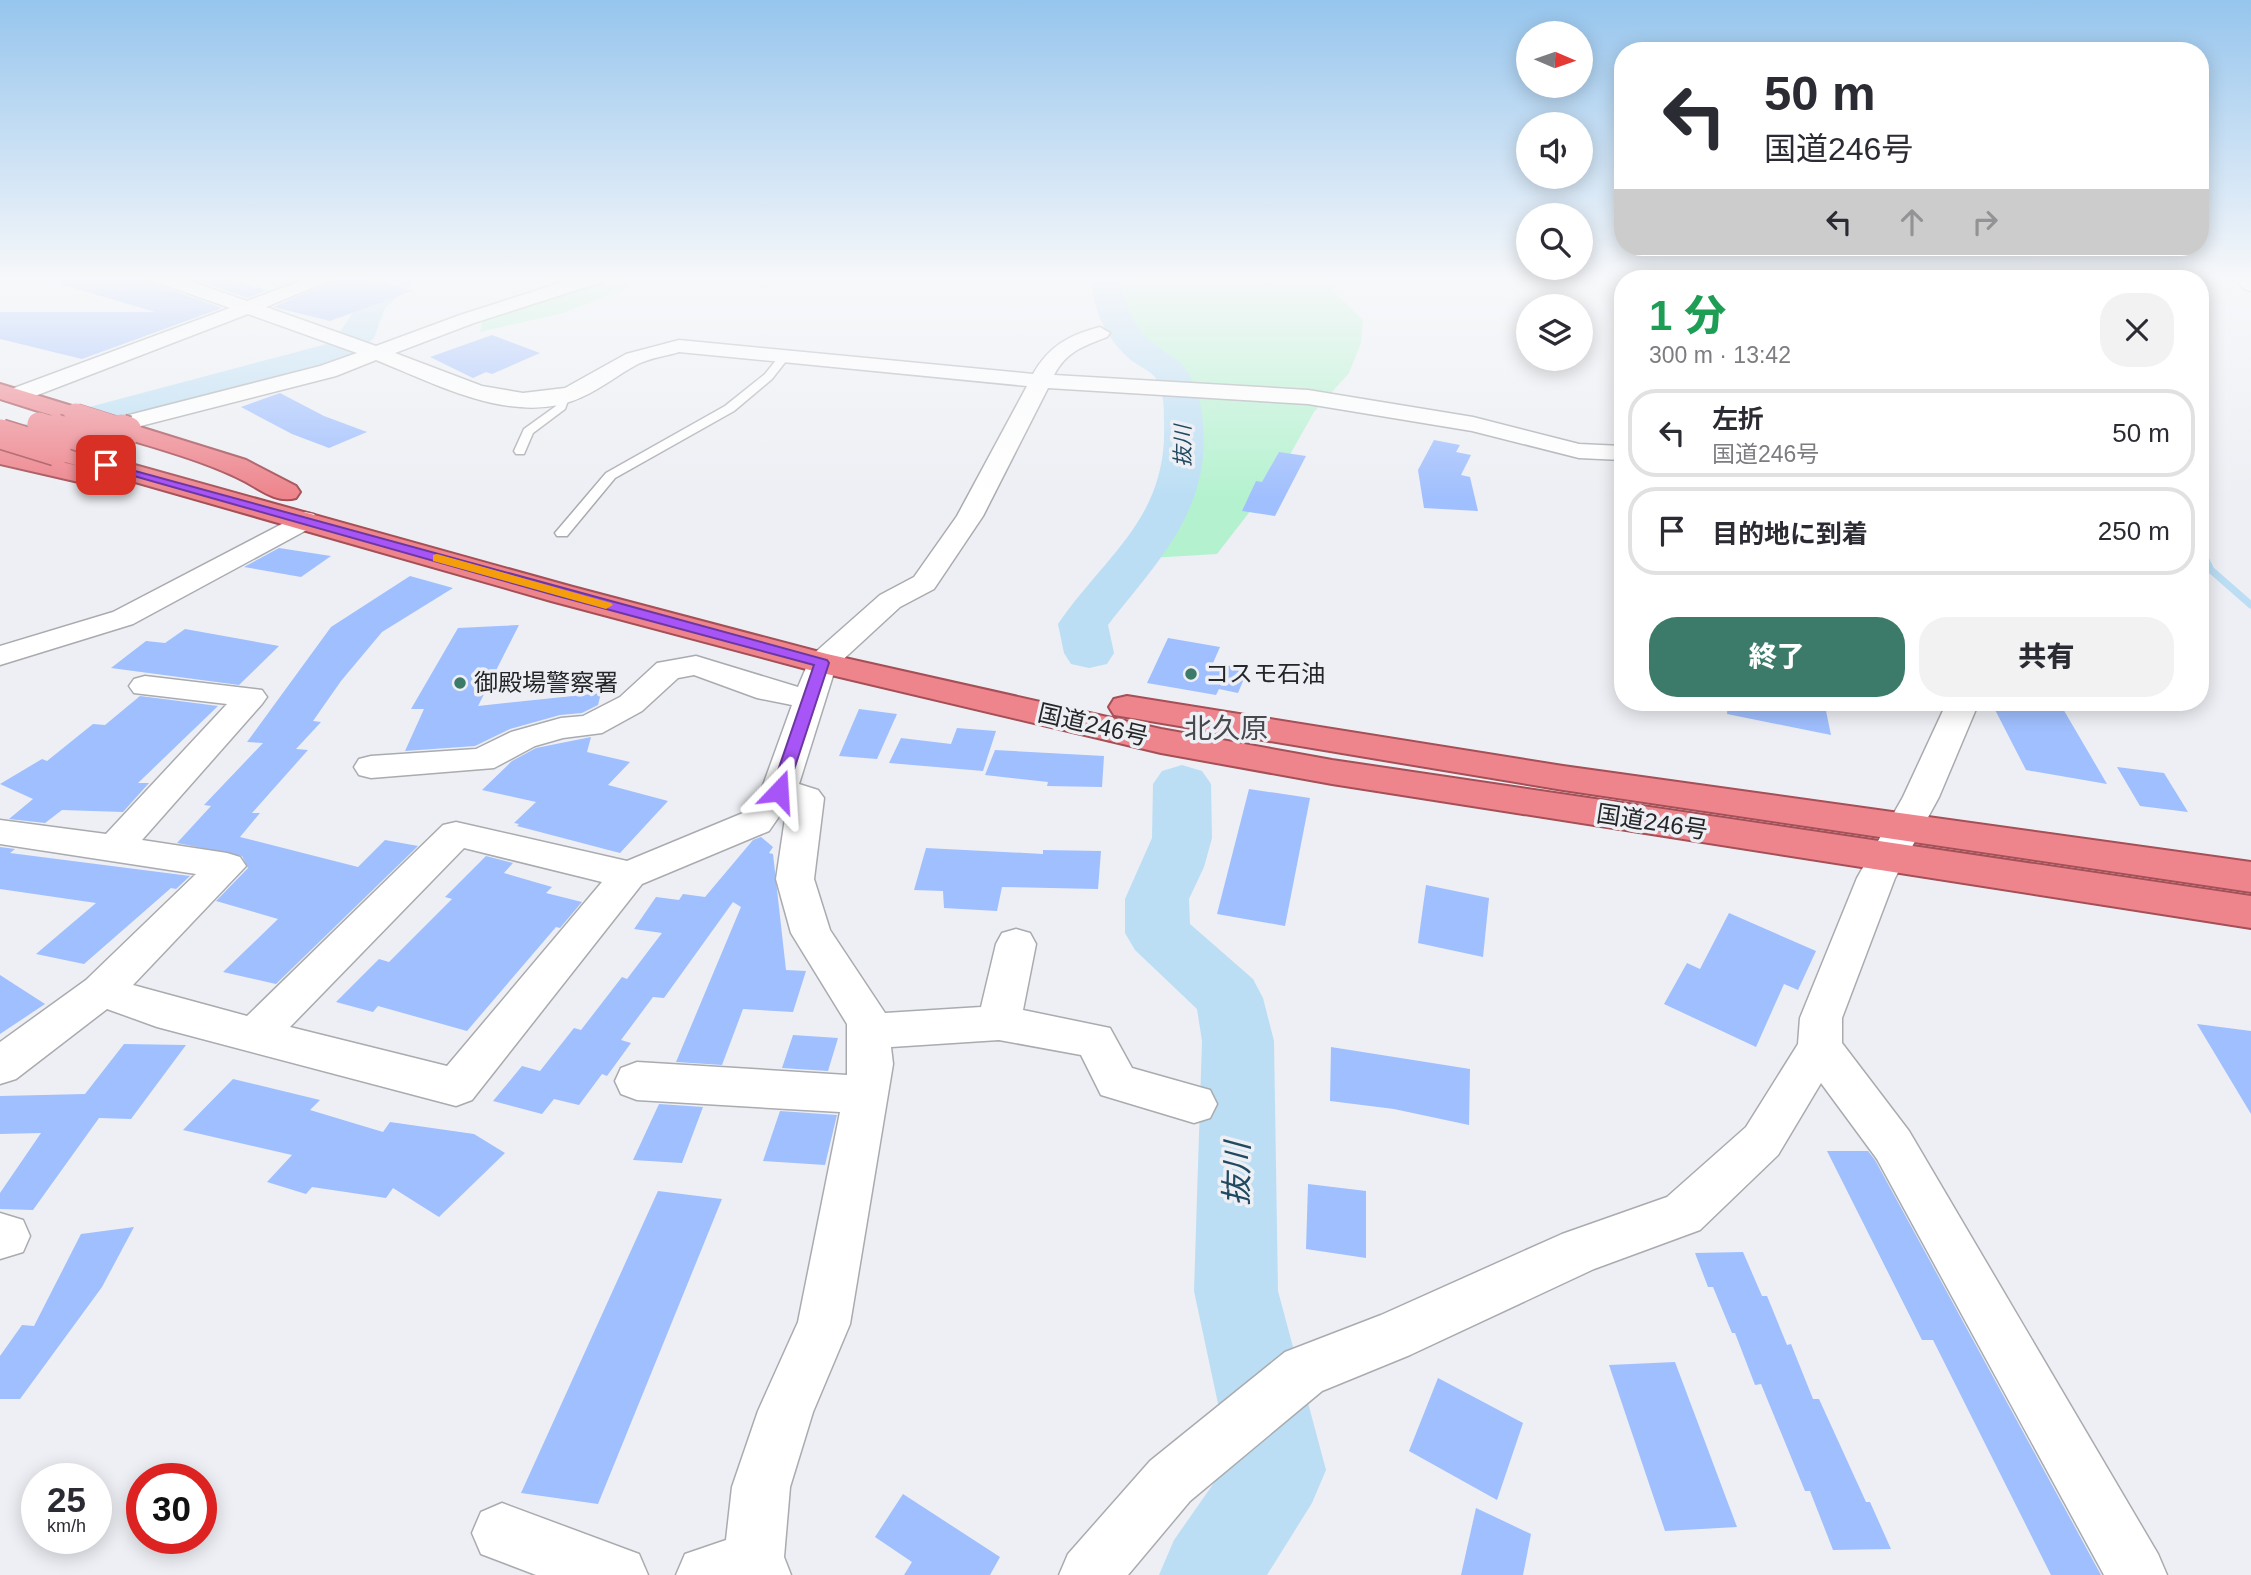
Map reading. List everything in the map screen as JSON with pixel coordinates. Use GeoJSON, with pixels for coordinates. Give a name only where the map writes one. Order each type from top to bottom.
{"type":"FeatureCollection","features":[{"type":"Feature","properties":{"kind":"highway","name":"国道246号"},"geometry":{"type":"LineString","coordinates":[[5,400],[39,424],[84,427],[283,506]]}},
{"type":"Feature","properties":{"kind":"highway"},"geometry":{"type":"LineString","coordinates":[[5,400],[84,427],[127,431],[236,466],[283,506]]}},
{"type":"Feature","properties":{"kind":"highway","name":"国道246号"},"geometry":{"type":"LineString","coordinates":[[0,434],[56,451],[283,506],[1161,741],[1332,772],[1896,843],[2251,877]]}},
{"type":"Feature","properties":{"kind":"highway"},"geometry":{"type":"LineString","coordinates":[[7,457],[163,492],[283,506]]}},
{"type":"Feature","properties":{"kind":"highway","name":"国道246号"},"geometry":{"type":"LineString","coordinates":[[1896,843],[2251,912]]}},
{"type":"Feature","properties":{"kind":"street"},"geometry":{"type":"LineString","coordinates":[[5,400],[134,350]]}},
{"type":"Feature","properties":{"kind":"street"},"geometry":{"type":"LineString","coordinates":[[7,457],[328,371],[356,350]]}},
{"type":"Feature","properties":{"kind":"street"},"geometry":{"type":"LineString","coordinates":[[370,350],[477,392],[523,400],[564,395],[633,358],[655,350]]}},
{"type":"Feature","properties":{"kind":"street"},"geometry":{"type":"LineString","coordinates":[[726,350],[1038,381],[1194,388],[1308,397],[1473,424],[1579,451],[1614,453]]}},
{"type":"Feature","properties":{"kind":"street"},"geometry":{"type":"LineString","coordinates":[[101,991],[255,1035],[456,1087],[629,875],[756,822],[779,791],[805,717],[807,699],[831,653],[890,601],[924,583],[970,516],[1038,381],[1053,357],[1062,350]]}},
{"type":"Feature","properties":{"kind":"street"},"geometry":{"type":"LineString","coordinates":[[0,656],[123,618],[283,506]]}},
{"type":"Feature","properties":{"kind":"street"},"geometry":{"type":"LineString","coordinates":[[371,767],[482,761],[523,739],[561,728],[590,726],[631,704],[668,670],[696,665],[768,691],[807,699]]}},
{"type":"Feature","properties":{"kind":"street"},"geometry":{"type":"LineString","coordinates":[[114,848],[251,697],[145,686]]}},
{"type":"Feature","properties":{"kind":"street"},"geometry":{"type":"LineString","coordinates":[[1089,1575],[1170,1481],[1304,1371],[1391,1337],[1580,1251],[1683,1214],[1762,1141],[1820,1047],[1821,1018],[1876,878],[1896,843],[1960,711]]}},
{"type":"Feature","properties":{"kind":"street"},"geometry":{"type":"LineString","coordinates":[[740,1571],[761,1488],[786,1411],[824,1324],[871,1064],[868,1021],[811,933],[796,879],[806,798],[779,791]]}},
{"type":"Feature","properties":{"kind":"street"},"geometry":{"type":"LineString","coordinates":[[0,832],[227,866],[101,991],[0,1066]]}},
{"type":"Feature","properties":{"kind":"street"},"geometry":{"type":"LineString","coordinates":[[255,1035],[456,834],[629,875]]}},
{"type":"Feature","properties":{"kind":"street"},"geometry":{"type":"LineString","coordinates":[[999,1023],[1016,944]]}},
{"type":"Feature","properties":{"kind":"street"},"geometry":{"type":"LineString","coordinates":[[869,1031],[999,1023],[1095,1040],[1118,1082],[1194,1104]]}},
{"type":"Feature","properties":{"kind":"street"},"geometry":{"type":"LineString","coordinates":[[1820,1047],[1893,1145],[2137,1575]]}},
{"type":"Feature","properties":{"kind":"street"},"geometry":{"type":"LineString","coordinates":[[637,1081],[865,1094]]}},
{"type":"Feature","properties":{"kind":"street"},"geometry":{"type":"LineString","coordinates":[[502,1533],[618,1575]]}},
{"type":"Feature","properties":{"kind":"lane"},"geometry":{"type":"LineString","coordinates":[[562,533],[616,470],[720,417],[773,374],[785,356]]}},
{"type":"Feature","properties":{"kind":"lane"},"geometry":{"type":"LineString","coordinates":[[520,451],[528,431],[561,407],[564,395]]}},
{"type":"Feature","properties":{"kind":"green space"},"geometry":{"type":"Polygon","coordinates":[[[1142,350],[1358,350],[1349,373],[1314,412],[1279,474],[1217,554],[1150,558],[1199,459],[1142,350]]]}},
{"type":"Feature","properties":{"kind":"building"},"geometry":{"type":"Polygon","coordinates":[[[47,350],[105,350],[82,359],[47,350]]]}},
{"type":"Feature","properties":{"kind":"building"},"geometry":{"type":"Polygon","coordinates":[[[448,350],[533,350],[540,353],[492,374],[486,372],[473,378],[430,357],[448,350]]]}},
{"type":"Feature","properties":{"kind":"building"},"geometry":{"type":"Polygon","coordinates":[[[280,393],[324,416],[367,432],[329,448],[292,434],[241,407],[280,393]]]}},
{"type":"Feature","properties":{"kind":"building"},"geometry":{"type":"Polygon","coordinates":[[[1434,440],[1460,445],[1456,452],[1471,455],[1461,475],[1470,477],[1478,511],[1424,508],[1418,470],[1434,440]]]}},
{"type":"Feature","properties":{"kind":"building"},"geometry":{"type":"Polygon","coordinates":[[[1279,452],[1306,456],[1275,516],[1242,511],[1256,481],[1262,482],[1279,452]]]}},
{"type":"Feature","properties":{"kind":"building"},"geometry":{"type":"Polygon","coordinates":[[[279,548],[331,556],[301,577],[244,567],[279,548]]]}},
{"type":"Feature","properties":{"kind":"building"},"geometry":{"type":"Polygon","coordinates":[[[410,576],[453,588],[382,632],[341,681],[313,721],[321,722],[296,749],[308,750],[252,813],[260,813],[240,837],[358,867],[385,840],[418,846],[276,984],[223,972],[278,919],[216,901],[248,868],[242,856],[177,843],[211,806],[204,805],[263,743],[247,742],[331,627],[410,576]]]}},
{"type":"Feature","properties":{"kind":"building"},"geometry":{"type":"Polygon","coordinates":[[[519,625],[478,706],[601,693],[598,705],[582,713],[560,715],[510,729],[475,746],[405,751],[424,709],[411,709],[458,628],[519,625]]]}},
{"type":"Feature","properties":{"kind":"building"},"geometry":{"type":"Polygon","coordinates":[[[185,629],[279,646],[239,685],[111,668],[146,641],[165,643],[185,629]]]}},
{"type":"Feature","properties":{"kind":"building"},"geometry":{"type":"Polygon","coordinates":[[[1168,638],[1220,647],[1213,663],[1248,669],[1238,693],[1219,689],[1216,695],[1147,683],[1168,638]]]}},
{"type":"Feature","properties":{"kind":"building"},"geometry":{"type":"Polygon","coordinates":[[[140,696],[218,706],[138,783],[149,783],[123,812],[62,810],[45,823],[9,819],[33,799],[0,784],[42,759],[47,761],[93,724],[105,725],[140,696]]]}},
{"type":"Feature","properties":{"kind":"building"},"geometry":{"type":"Polygon","coordinates":[[[859,709],[897,714],[877,759],[839,756],[859,709]]]}},
{"type":"Feature","properties":{"kind":"building"},"geometry":{"type":"Polygon","coordinates":[[[1727,711],[1826,711],[1831,735],[1727,714],[1727,711]]]}},
{"type":"Feature","properties":{"kind":"building"},"geometry":{"type":"Polygon","coordinates":[[[1996,711],[2064,711],[2107,784],[2026,770],[1996,711]]]}},
{"type":"Feature","properties":{"kind":"building"},"geometry":{"type":"Polygon","coordinates":[[[957,728],[996,731],[983,771],[889,763],[901,738],[951,744],[957,728]]]}},
{"type":"Feature","properties":{"kind":"building"},"geometry":{"type":"Polygon","coordinates":[[[591,737],[587,752],[630,762],[608,785],[668,801],[620,853],[517,826],[519,824],[514,823],[536,802],[482,790],[512,761],[536,748],[591,737]]]}},
{"type":"Feature","properties":{"kind":"building"},"geometry":{"type":"Polygon","coordinates":[[[995,750],[1104,756],[1102,787],[1047,786],[1048,782],[985,775],[995,750]]]}},
{"type":"Feature","properties":{"kind":"building"},"geometry":{"type":"Polygon","coordinates":[[[2117,767],[2164,773],[2188,812],[2140,806],[2117,767]]]}},
{"type":"Feature","properties":{"kind":"building"},"geometry":{"type":"Polygon","coordinates":[[[1249,789],[1310,798],[1285,926],[1217,914],[1249,789]]]}},
{"type":"Feature","properties":{"kind":"building"},"geometry":{"type":"Polygon","coordinates":[[[761,837],[773,847],[769,853],[773,854],[786,970],[806,971],[793,1012],[743,1009],[722,1065],[676,1062],[741,907],[733,902],[664,998],[653,997],[621,1040],[631,1043],[607,1076],[602,1074],[579,1105],[554,1099],[542,1114],[493,1101],[522,1066],[540,1071],[574,1028],[581,1030],[622,977],[627,979],[662,933],[634,929],[656,897],[679,900],[683,894],[705,897],[753,840],[761,837]]]}},
{"type":"Feature","properties":{"kind":"building"},"geometry":{"type":"Polygon","coordinates":[[[0,847],[15,849],[10,853],[190,876],[176,889],[171,888],[84,964],[36,954],[96,903],[0,889],[0,847]]]}},
{"type":"Feature","properties":{"kind":"building"},"geometry":{"type":"Polygon","coordinates":[[[926,848],[1043,854],[1043,850],[1101,851],[1098,889],[1002,887],[997,911],[944,908],[943,891],[914,890],[926,848]]]}},
{"type":"Feature","properties":{"kind":"building"},"geometry":{"type":"Polygon","coordinates":[[[486,856],[513,863],[504,873],[552,887],[546,893],[582,902],[560,928],[556,927],[467,1031],[378,1006],[373,1012],[336,1002],[379,959],[389,962],[452,899],[445,897],[486,856]]]}},
{"type":"Feature","properties":{"kind":"building"},"geometry":{"type":"Polygon","coordinates":[[[1426,885],[1489,898],[1483,957],[1418,943],[1426,885]]]}},
{"type":"Feature","properties":{"kind":"building"},"geometry":{"type":"Polygon","coordinates":[[[1729,913],[1816,951],[1798,990],[1784,984],[1756,1047],[1664,1004],[1687,963],[1700,969],[1729,913]]]}},
{"type":"Feature","properties":{"kind":"building"},"geometry":{"type":"Polygon","coordinates":[[[0,975],[45,1004],[0,1034],[0,975]]]}},
{"type":"Feature","properties":{"kind":"building"},"geometry":{"type":"Polygon","coordinates":[[[2197,1024],[2251,1031],[2251,1114],[2197,1024]]]}},
{"type":"Feature","properties":{"kind":"building"},"geometry":{"type":"Polygon","coordinates":[[[793,1035],[838,1038],[828,1071],[782,1068],[793,1035]]]}},
{"type":"Feature","properties":{"kind":"building"},"geometry":{"type":"Polygon","coordinates":[[[124,1044],[186,1045],[131,1119],[99,1118],[33,1210],[0,1209],[0,1193],[41,1133],[0,1134],[0,1096],[85,1094],[124,1044]]]}},
{"type":"Feature","properties":{"kind":"building"},"geometry":{"type":"Polygon","coordinates":[[[1331,1047],[1470,1069],[1469,1125],[1394,1109],[1330,1101],[1331,1047]]]}},
{"type":"Feature","properties":{"kind":"building"},"geometry":{"type":"Polygon","coordinates":[[[233,1079],[320,1100],[310,1110],[383,1132],[390,1122],[474,1134],[505,1153],[439,1217],[393,1188],[386,1198],[312,1187],[306,1194],[267,1182],[292,1155],[183,1130],[233,1079]]]}},
{"type":"Feature","properties":{"kind":"building"},"geometry":{"type":"Polygon","coordinates":[[[659,1104],[703,1107],[682,1163],[633,1160],[659,1104]]]}},
{"type":"Feature","properties":{"kind":"building"},"geometry":{"type":"Polygon","coordinates":[[[780,1111],[837,1115],[825,1165],[763,1161],[780,1111]]]}},
{"type":"Feature","properties":{"kind":"building"},"geometry":{"type":"Polygon","coordinates":[[[1827,1151],[1868,1151],[1875,1160],[2101,1575],[2051,1575],[1933,1340],[1922,1340],[1827,1151]]]}},
{"type":"Feature","properties":{"kind":"building"},"geometry":{"type":"Polygon","coordinates":[[[1308,1184],[1366,1191],[1366,1258],[1306,1249],[1308,1184]]]}},
{"type":"Feature","properties":{"kind":"building"},"geometry":{"type":"Polygon","coordinates":[[[658,1191],[722,1199],[598,1504],[521,1493],[658,1191]]]}},
{"type":"Feature","properties":{"kind":"building"},"geometry":{"type":"Polygon","coordinates":[[[134,1227],[102,1287],[20,1399],[0,1399],[0,1356],[22,1325],[34,1326],[81,1234],[134,1227]]]}},
{"type":"Feature","properties":{"kind":"building"},"geometry":{"type":"Polygon","coordinates":[[[1743,1252],[1762,1296],[1767,1296],[1787,1345],[1791,1344],[1813,1399],[1819,1399],[1866,1502],[1870,1502],[1891,1549],[1833,1550],[1810,1491],[1805,1491],[1761,1384],[1755,1385],[1735,1333],[1732,1333],[1713,1287],[1708,1287],[1695,1253],[1743,1252]]]}},
{"type":"Feature","properties":{"kind":"building"},"geometry":{"type":"Polygon","coordinates":[[[1675,1362],[1737,1527],[1665,1531],[1609,1365],[1675,1362]]]}},
{"type":"Feature","properties":{"kind":"building"},"geometry":{"type":"Polygon","coordinates":[[[1438,1378],[1523,1423],[1497,1500],[1409,1451],[1438,1378]]]}},
{"type":"Feature","properties":{"kind":"building"},"geometry":{"type":"Polygon","coordinates":[[[903,1494],[1000,1557],[990,1575],[904,1575],[912,1562],[875,1537],[903,1494]]]}},
{"type":"Feature","properties":{"kind":"building"},"geometry":{"type":"Polygon","coordinates":[[[1476,1508],[1531,1534],[1523,1575],[1461,1575],[1476,1508]]]}},
{"type":"Feature","properties":{"kind":"waterway"},"geometry":{"type":"LineString","coordinates":[[32,434],[340,350]]}},
{"type":"Feature","properties":{"kind":"waterway","name":"抜川"},"geometry":{"type":"LineString","coordinates":[[1089,653],[1083,624],[1158,529],[1172,504],[1181,477],[1185,448],[1179,391],[1168,370],[1141,350]]}},
{"type":"Feature","properties":{"kind":"waterway"},"geometry":{"type":"LineString","coordinates":[[2209,566],[2251,605]]}},
{"type":"Feature","properties":{"kind":"waterway","name":"抜川"},"geometry":{"type":"LineString","coordinates":[[1182,784],[1182,838],[1173,867],[1161,885],[1157,899],[1158,933],[1229,998],[1238,1041],[1236,1291],[1279,1470],[1209,1575]]}},
{"type":"Feature","properties":{"kind":"slow traffic"},"geometry":{"type":"LineString","coordinates":[[437,558],[606,605]]}},
{"type":"Feature","properties":{"kind":"place","name":"コスモ石油"},"geometry":{"type":"Point","coordinates":[1191,674]}},
{"type":"Feature","properties":{"kind":"place","name":"御殿場警察署"},"geometry":{"type":"Point","coordinates":[460,683]}},
{"type":"Feature","properties":{"kind":"district","name":"北久原"},"geometry":{"type":"Point","coordinates":[1226,728]}},
{"type":"Feature","properties":{"kind":"route"},"geometry":{"type":"LineString","coordinates":[[106,465],[562,594],[822,663],[807,699],[805,717],[779,791]]}}]}
